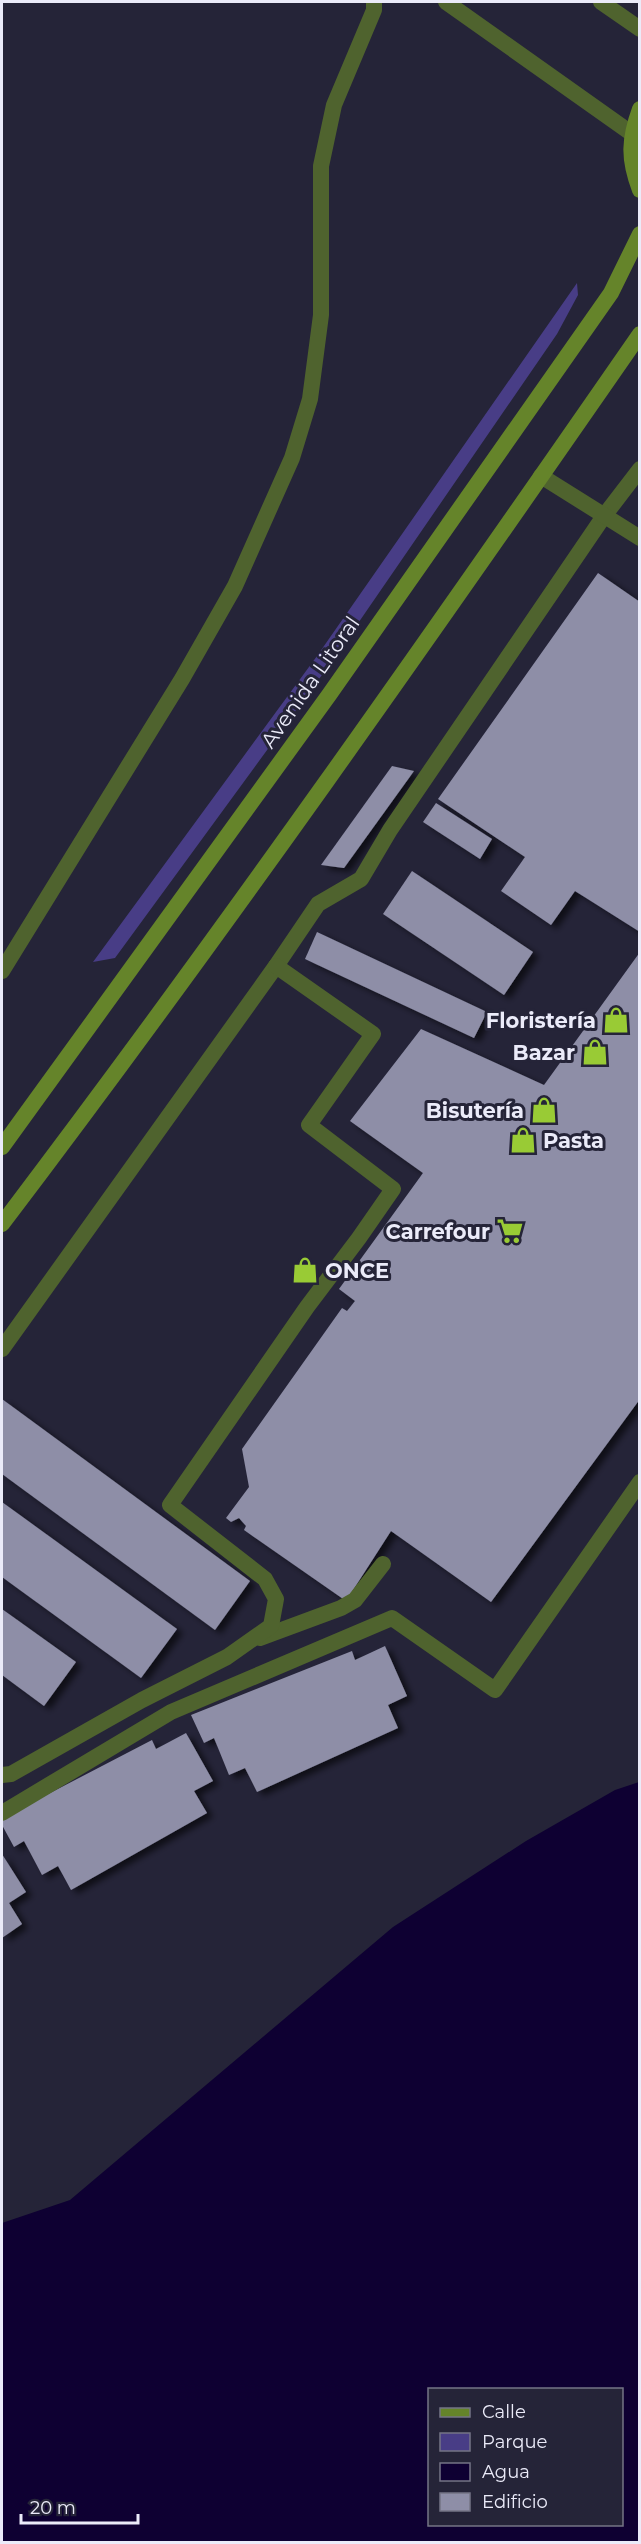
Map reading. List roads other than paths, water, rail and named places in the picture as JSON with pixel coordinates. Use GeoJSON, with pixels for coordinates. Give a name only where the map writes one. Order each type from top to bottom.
{"type":"FeatureCollection","features":[{"type":"Feature","properties":{"kind":"main road"},"geometry":{"type":"LineString","coordinates":[[639,109],[632,133],[631,154],[639,190]]}},
{"type":"Feature","properties":{"kind":"main road","name":"Avenida Litoral"},"geometry":{"type":"LineString","coordinates":[[2,1147],[329,695],[611,293],[639,234]]}},
{"type":"Feature","properties":{"kind":"main road"},"geometry":{"type":"LineString","coordinates":[[2,1224],[83,1117],[352,745],[639,334]]}},
{"type":"Feature","properties":{"kind":"street"},"geometry":{"type":"LineString","coordinates":[[2,971],[206,638],[235,586],[292,458],[309,399],[321,315],[321,166],[334,105],[374,10],[374,2]]}},
{"type":"Feature","properties":{"kind":"street"},"geometry":{"type":"LineString","coordinates":[[446,2],[632,133]]}},
{"type":"Feature","properties":{"kind":"street"},"geometry":{"type":"LineString","coordinates":[[602,2],[639,29]]}},
{"type":"Feature","properties":{"kind":"street"},"geometry":{"type":"LineString","coordinates":[[2,1349],[318,904],[361,879],[390,830],[604,516],[639,469]]}},
{"type":"Feature","properties":{"kind":"street"},"geometry":{"type":"LineString","coordinates":[[541,476],[639,538]]}},
{"type":"Feature","properties":{"kind":"street"},"geometry":{"type":"LineString","coordinates":[[2,1775],[11,1774],[142,1700],[227,1657],[271,1626],[276,1599],[265,1579],[170,1505],[307,1307],[360,1238],[393,1190],[309,1125],[373,1034],[276,966]]}},
{"type":"Feature","properties":{"kind":"street"},"geometry":{"type":"LineString","coordinates":[[2,1813],[171,1712],[392,1618],[495,1690],[639,1482]]}},
{"type":"Feature","properties":{"kind":"street"},"geometry":{"type":"LineString","coordinates":[[248,1642],[348,1604],[354,1600],[383,1564]]}},
{"type":"Feature","properties":{"kind":"water"},"geometry":{"type":"Polygon","coordinates":[[[639,1782],[639,2542],[2,2542],[2,2223],[70,2200],[393,1927],[526,1841],[615,1790],[639,1782]]]}},
{"type":"Feature","properties":{"kind":"place","name":"Floristería"},"geometry":{"type":"Point","coordinates":[616,1020]}},
{"type":"Feature","properties":{"kind":"place","name":"Bazar"},"geometry":{"type":"Point","coordinates":[595,1052]}},
{"type":"Feature","properties":{"kind":"place","name":"Bisutería"},"geometry":{"type":"Point","coordinates":[544,1110]}},
{"type":"Feature","properties":{"kind":"place","name":"Pasta"},"geometry":{"type":"Point","coordinates":[523,1140]}},
{"type":"Feature","properties":{"kind":"place","name":"Carrefour"},"geometry":{"type":"Point","coordinates":[510,1231]}},
{"type":"Feature","properties":{"kind":"place","name":"ONCE"},"geometry":{"type":"Point","coordinates":[305,1270]}}]}
